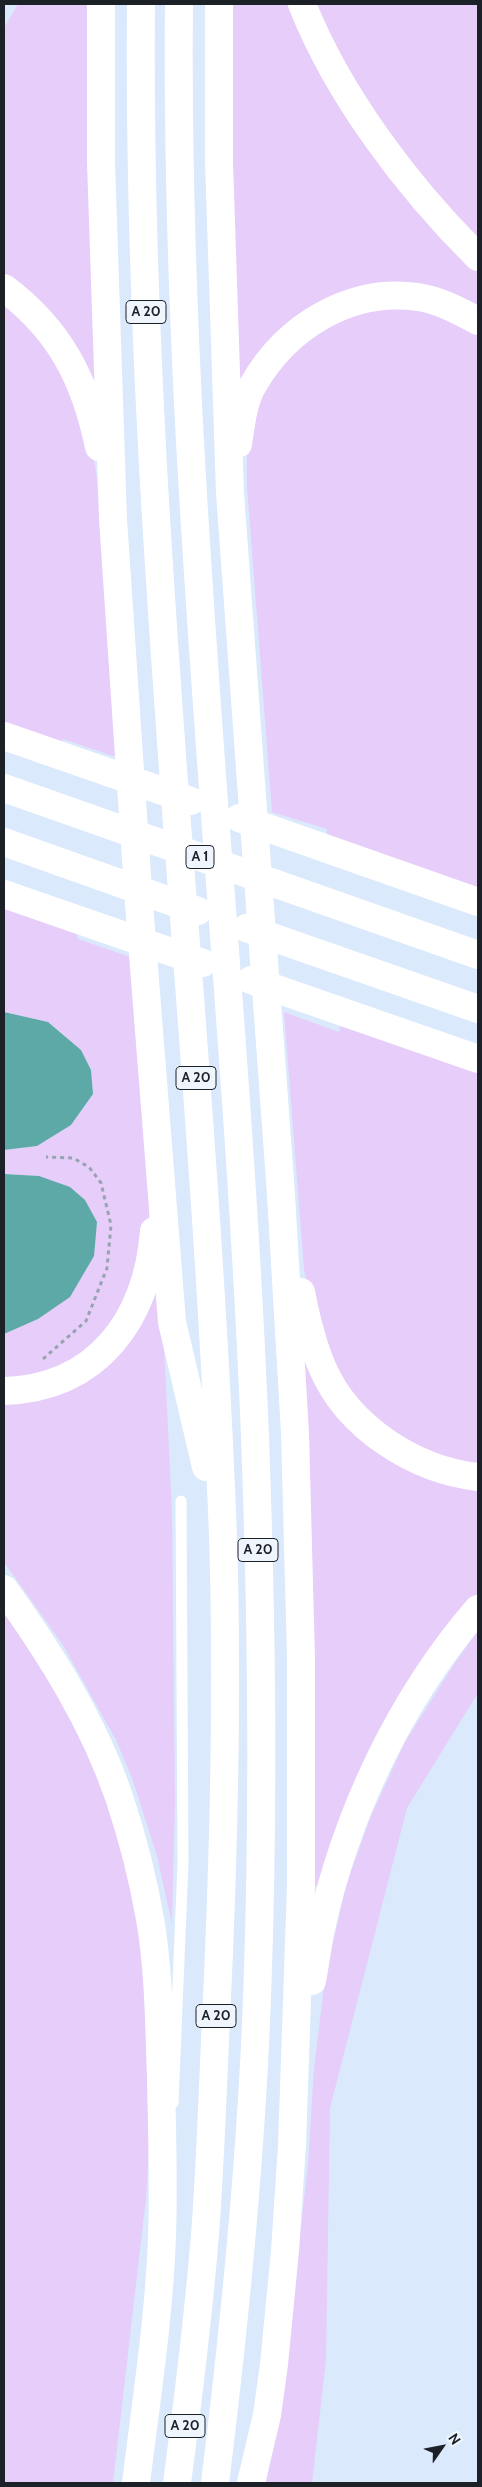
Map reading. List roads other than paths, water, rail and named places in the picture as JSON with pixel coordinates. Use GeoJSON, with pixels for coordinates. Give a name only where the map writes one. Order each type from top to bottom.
{"type":"FeatureCollection","features":[{"type":"Feature","properties":{"kind":"highway"},"geometry":{"type":"LineString","coordinates":[[101,4],[102,162],[113,519],[158,1158],[172,1322],[223,1536]]}},
{"type":"Feature","properties":{"kind":"highway","name":"A 20"},"geometry":{"type":"LineString","coordinates":[[142,4],[141,162],[149,395],[162,630],[205,1200],[223,1536],[225,1661],[224,1792],[211,2140],[205,2235],[192,2370],[177,2483]]}},
{"type":"Feature","properties":{"kind":"highway","name":"A 20"},"geometry":{"type":"LineString","coordinates":[[179,4],[179,162],[186,381],[199,617],[243,1206],[255,1434],[262,1659],[262,1764],[257,2003],[241,2243],[214,2483]]}},
{"type":"Feature","properties":{"kind":"highway"},"geometry":{"type":"LineString","coordinates":[[219,4],[219,162],[224,380],[230,493],[281,1195],[295,1433],[301,1659],[301,1866],[296,2054],[285,2251],[267,2415],[251,2483]]}},
{"type":"Feature","properties":{"kind":"highway"},"geometry":{"type":"LineString","coordinates":[[302,4],[345,88],[406,178],[454,233],[478,256]]}},
{"type":"Feature","properties":{"kind":"highway"},"geometry":{"type":"LineString","coordinates":[[4,288],[28,306],[55,336],[76,370],[93,417],[113,519]]}},
{"type":"Feature","properties":{"kind":"highway"},"geometry":{"type":"LineString","coordinates":[[230,493],[242,420],[252,387],[274,354],[295,333],[321,315],[350,302],[387,295],[418,297],[450,306],[478,321]]}},
{"type":"Feature","properties":{"kind":"highway"},"geometry":{"type":"LineString","coordinates":[[4,736],[478,902]]}},
{"type":"Feature","properties":{"kind":"highway","name":"A 1"},"geometry":{"type":"LineString","coordinates":[[4,788],[478,955]]}},
{"type":"Feature","properties":{"kind":"highway"},"geometry":{"type":"LineString","coordinates":[[4,842],[478,1009]]}},
{"type":"Feature","properties":{"kind":"highway"},"geometry":{"type":"LineString","coordinates":[[4,894],[478,1059]]}},
{"type":"Feature","properties":{"kind":"highway"},"geometry":{"type":"LineString","coordinates":[[4,1390],[45,1384],[71,1374],[94,1360],[115,1342],[134,1312],[145,1285],[152,1256],[158,1158]]}},
{"type":"Feature","properties":{"kind":"highway"},"geometry":{"type":"LineString","coordinates":[[281,1195],[308,1328],[323,1370],[343,1401],[365,1426],[406,1454],[440,1470],[478,1477]]}},
{"type":"Feature","properties":{"kind":"highway"},"geometry":{"type":"LineString","coordinates":[[4,1589],[67,1683],[95,1739],[118,1796],[137,1857],[151,1920],[159,2021],[163,2149],[162,2238],[150,2367],[136,2483]]}},
{"type":"Feature","properties":{"kind":"highway"},"geometry":{"type":"LineString","coordinates":[[296,2054],[320,1932],[340,1860],[363,1799],[409,1706],[441,1656],[478,1609]]}},
{"type":"Feature","properties":{"kind":"lane"},"geometry":{"type":"LineString","coordinates":[[163,2149],[175,2095],[183,1862],[181,1500]]}}]}
